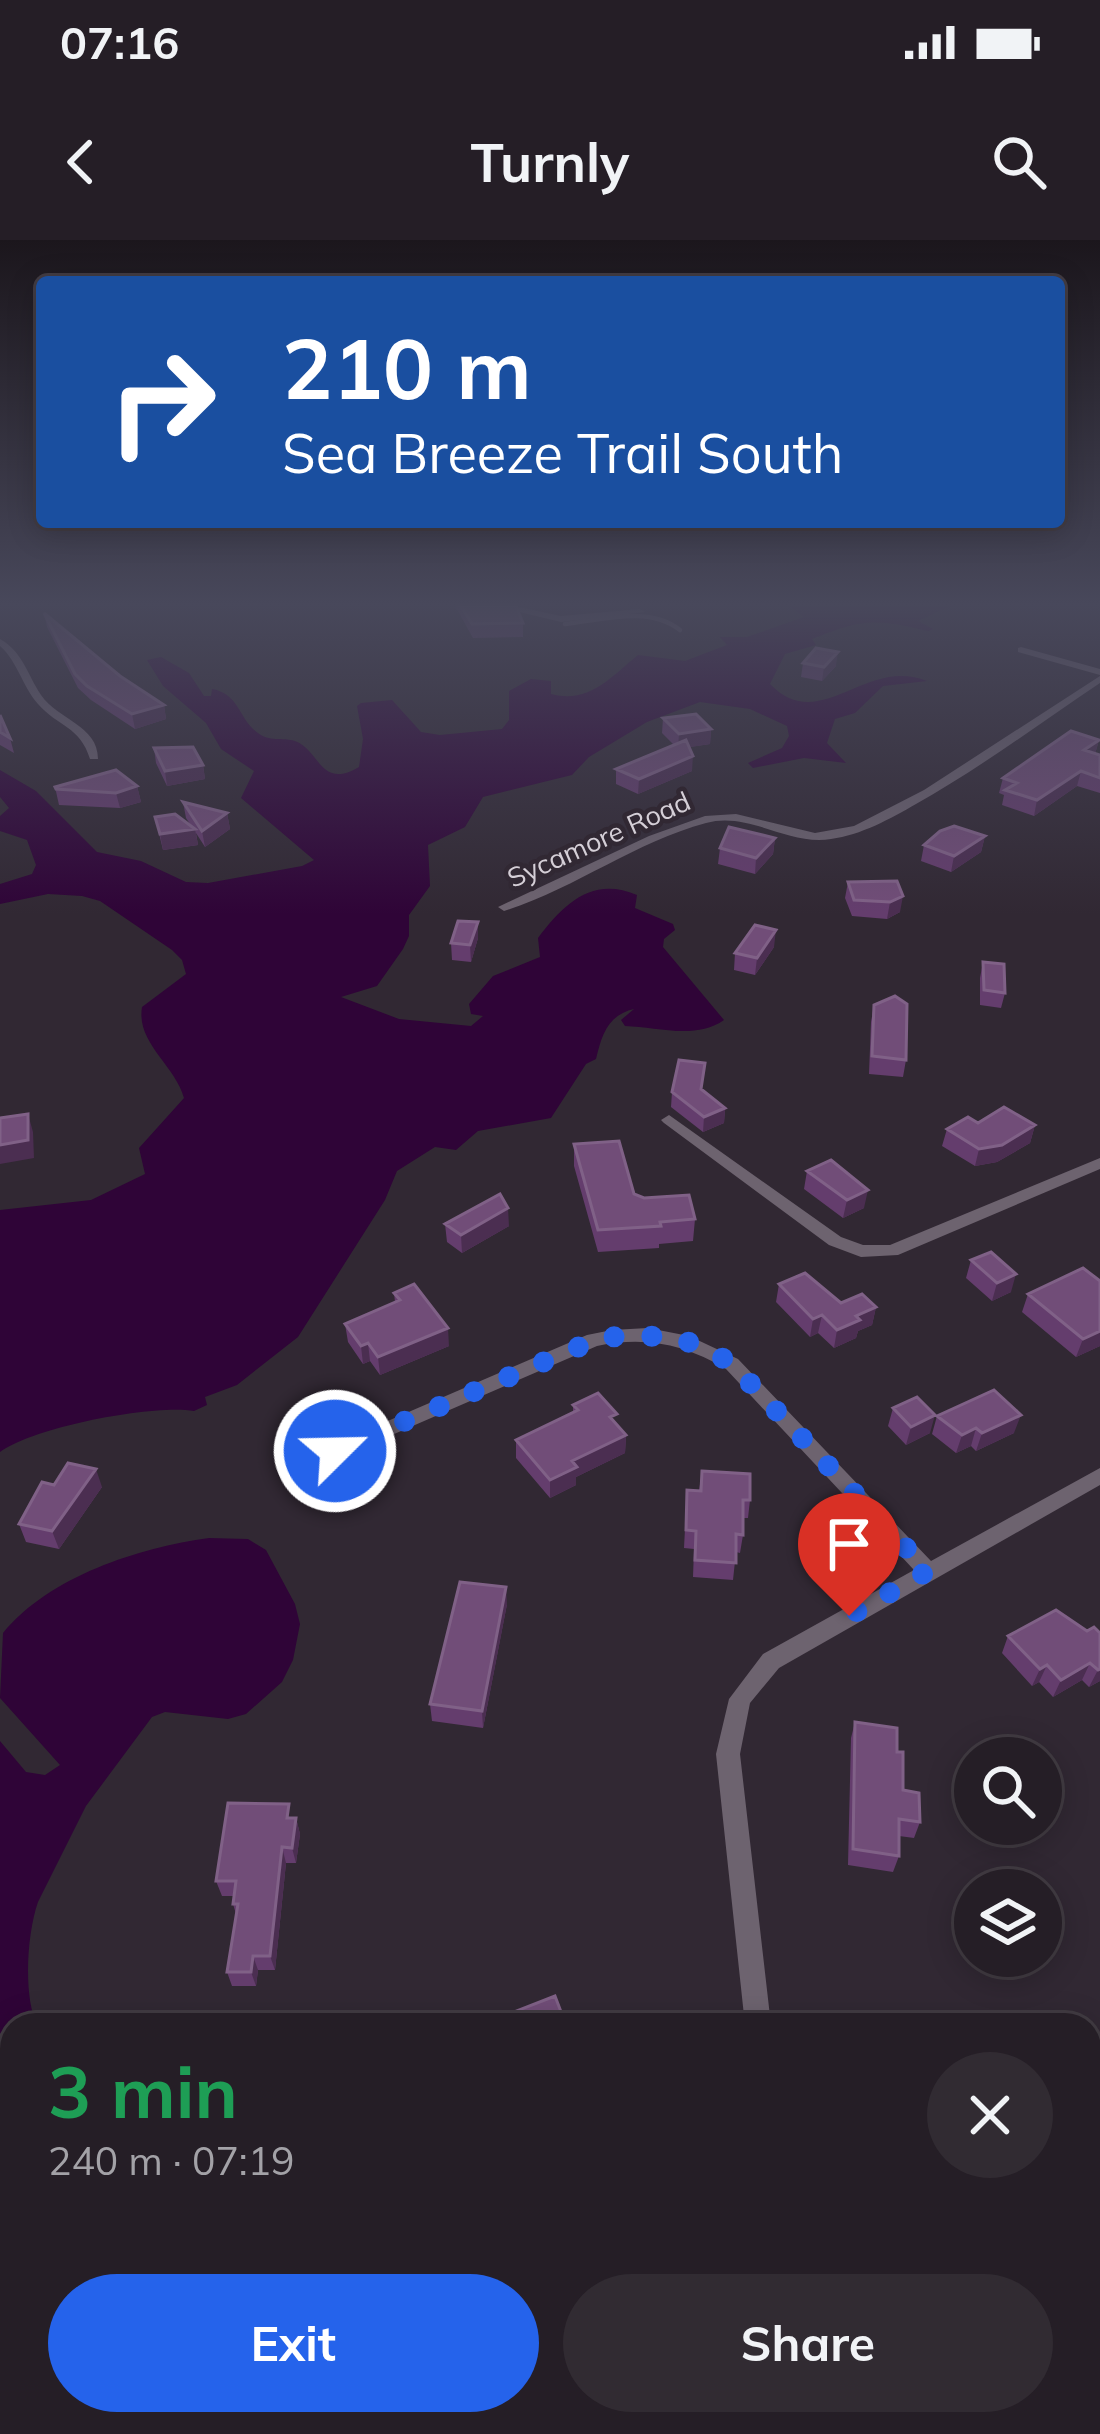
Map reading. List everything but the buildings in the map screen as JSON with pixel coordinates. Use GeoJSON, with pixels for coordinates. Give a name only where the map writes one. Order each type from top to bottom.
{"type":"FeatureCollection","features":[{"type":"Feature","properties":{"kind":"street"},"geometry":{"type":"LineString","coordinates":[[50,708],[85,734],[94,758]]}},
{"type":"Feature","properties":{"kind":"street","name":"Sycamore Road"},"geometry":{"type":"LineString","coordinates":[[504,907],[548,892],[613,854],[711,817],[733,817],[811,836],[842,834],[928,790],[1050,708]]}},
{"type":"Feature","properties":{"kind":"street"},"geometry":{"type":"LineString","coordinates":[[669,1120],[835,1240],[860,1251],[892,1251],[1100,1163]]}},
{"type":"Feature","properties":{"kind":"street"},"geometry":{"type":"LineString","coordinates":[[295,1468],[593,1340],[626,1334],[671,1336],[708,1349],[732,1364],[928,1571]]}},
{"type":"Feature","properties":{"kind":"street"},"geometry":{"type":"LineString","coordinates":[[757,2013],[728,1754],[740,1699],[771,1660],[1100,1476]]}},
{"type":"Feature","properties":{"kind":"shaded area"},"geometry":{"type":"Polygon","coordinates":[[[189,708],[238,708],[258,733],[295,741],[336,774],[359,767],[363,739],[357,708],[400,708],[421,732],[440,735],[502,729],[509,720],[509,708],[683,708],[647,722],[589,757],[572,775],[483,797],[465,827],[428,845],[430,886],[409,915],[409,936],[403,949],[377,986],[341,997],[399,1019],[471,1026],[483,1016],[471,1014],[469,1004],[493,976],[540,957],[538,938],[558,914],[580,897],[606,889],[637,895],[635,908],[673,924],[675,930],[664,939],[663,947],[724,1020],[701,1030],[663,1030],[625,1026],[621,1020],[634,1009],[625,1012],[608,1027],[596,1059],[586,1064],[551,1118],[478,1131],[456,1150],[435,1147],[397,1171],[385,1200],[298,1337],[237,1385],[205,1397],[207,1405],[194,1411],[151,1411],[94,1420],[39,1434],[0,1452],[0,1210],[91,1200],[145,1174],[139,1148],[184,1098],[150,1043],[142,1007],[186,974],[172,950],[100,901],[48,894],[0,904],[0,884],[32,874],[36,865],[27,840],[0,831],[0,816],[9,808],[0,797],[0,770],[36,791],[97,852],[141,861],[186,882],[208,883],[314,860],[241,798],[254,771],[221,749],[206,723],[189,708]]]}},
{"type":"Feature","properties":{"kind":"shaded area"},"geometry":{"type":"Polygon","coordinates":[[[746,708],[860,708],[835,719],[827,743],[846,763],[804,758],[753,768],[748,763],[782,748],[789,736],[787,726],[746,708]]]}},
{"type":"Feature","properties":{"kind":"shaded area"},"geometry":{"type":"Polygon","coordinates":[[[209,1538],[248,1539],[266,1550],[295,1604],[300,1624],[293,1660],[282,1682],[246,1714],[228,1719],[165,1712],[152,1717],[86,1806],[38,1902],[28,1964],[33,2013],[0,2013],[0,1741],[26,1772],[45,1775],[60,1765],[0,1698],[3,1633],[22,1613],[70,1581],[153,1549],[209,1538]]]}},
{"type":"Feature","properties":{"kind":"route"},"geometry":{"type":"LineString","coordinates":[[335,1451],[593,1340],[640,1334],[690,1342],[732,1364],[928,1571],[849,1616]]}}]}
